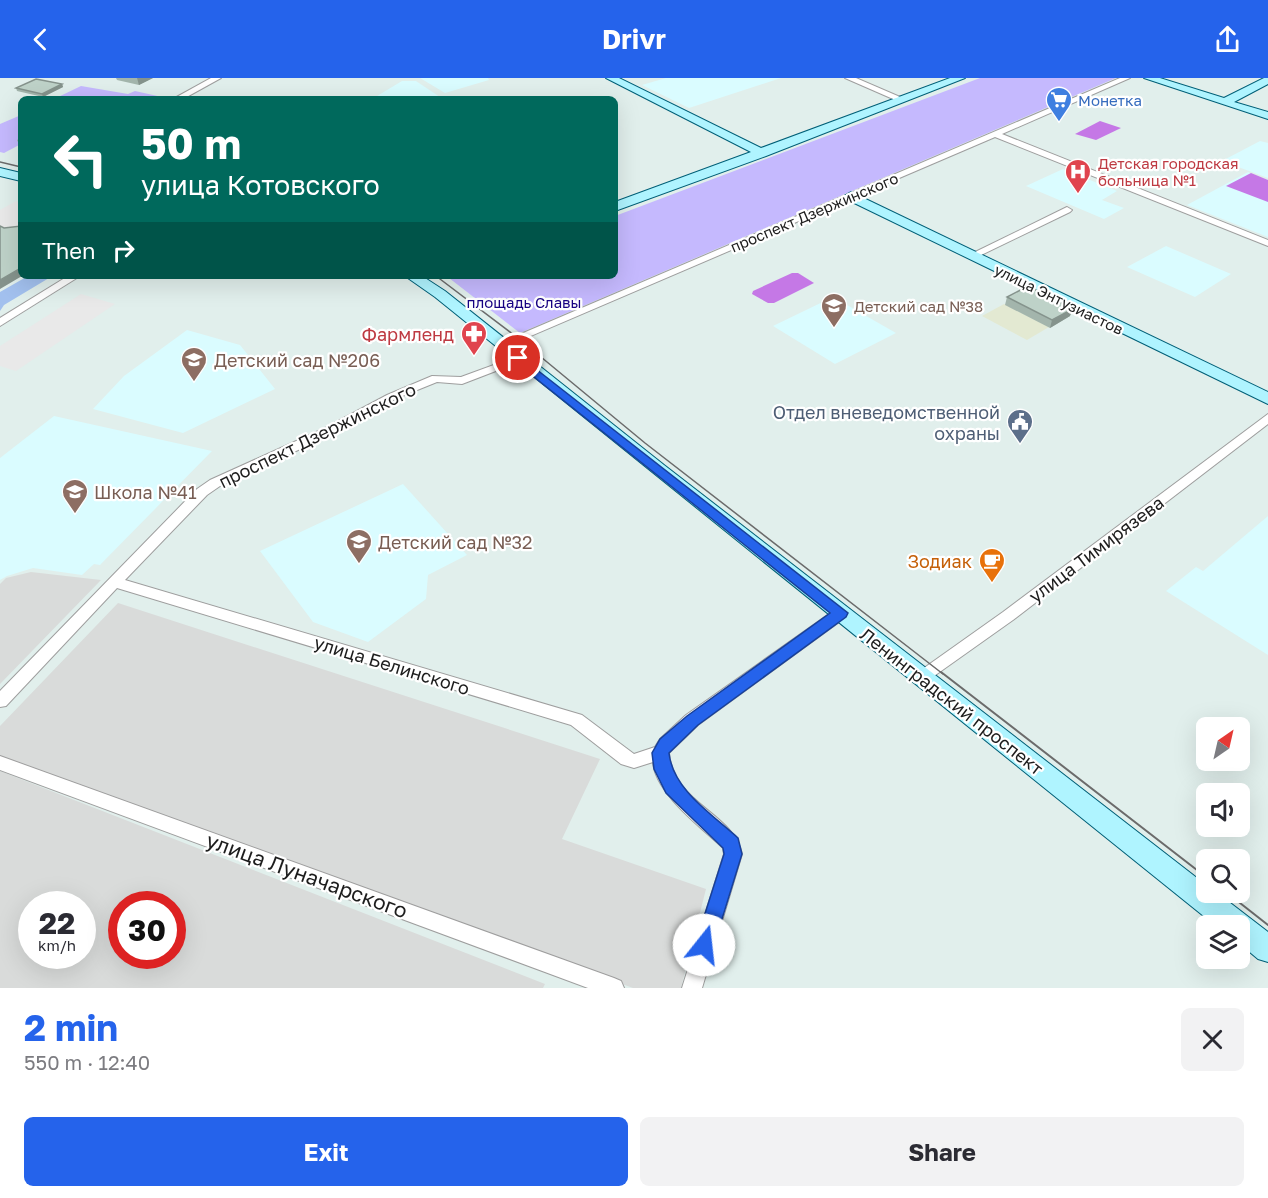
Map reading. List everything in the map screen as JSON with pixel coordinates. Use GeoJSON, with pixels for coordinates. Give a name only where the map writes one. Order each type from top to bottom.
{"type":"FeatureCollection","features":[{"type":"Feature","properties":{"kind":"street"},"geometry":{"type":"LineString","coordinates":[[183,96],[217,78]]}},
{"type":"Feature","properties":{"kind":"street"},"geometry":{"type":"LineString","coordinates":[[611,78],[762,153]]}},
{"type":"Feature","properties":{"kind":"street"},"geometry":{"type":"LineString","coordinates":[[849,78],[903,100]]}},
{"type":"Feature","properties":{"kind":"street"},"geometry":{"type":"LineString","coordinates":[[618,206],[960,78]]}},
{"type":"Feature","properties":{"kind":"street","name":"проспект Дзержинского"},"geometry":{"type":"LineString","coordinates":[[501,345],[1126,78]]}},
{"type":"Feature","properties":{"kind":"street"},"geometry":{"type":"LineString","coordinates":[[1149,78],[1268,111]]}},
{"type":"Feature","properties":{"kind":"street"},"geometry":{"type":"LineString","coordinates":[[1166,78],[1268,116]]}},
{"type":"Feature","properties":{"kind":"street"},"geometry":{"type":"LineString","coordinates":[[1228,100],[1268,80]]}},
{"type":"Feature","properties":{"kind":"street"},"geometry":{"type":"LineString","coordinates":[[995,134],[1268,243]]}},
{"type":"Feature","properties":{"kind":"street"},"geometry":{"type":"LineString","coordinates":[[0,172],[18,176]]}},
{"type":"Feature","properties":{"kind":"street","name":"улица Энтузиастов"},"geometry":{"type":"LineString","coordinates":[[851,196],[1268,399]]}},
{"type":"Feature","properties":{"kind":"street"},"geometry":{"type":"LineString","coordinates":[[972,256],[1067,210]]}},
{"type":"Feature","properties":{"kind":"street"},"geometry":{"type":"LineString","coordinates":[[0,323],[70,279]]}},
{"type":"Feature","properties":{"kind":"street","name":"Ленинградский проспект"},"geometry":{"type":"LineString","coordinates":[[423,279],[501,345],[1225,915]]}},
{"type":"Feature","properties":{"kind":"street","name":"проспект Дзержинского"},"geometry":{"type":"LineString","coordinates":[[0,701],[113,582],[202,492],[215,483],[329,431],[376,404],[427,381],[436,378],[462,381],[518,358]]}},
{"type":"Feature","properties":{"kind":"street","name":"улица Тимирязева"},"geometry":{"type":"LineString","coordinates":[[922,677],[1101,546],[1268,418]]}},
{"type":"Feature","properties":{"kind":"street","name":"улица Белинского"},"geometry":{"type":"LineString","coordinates":[[113,582],[576,720],[627,759],[634,761],[661,753]]}},
{"type":"Feature","properties":{"kind":"street"},"geometry":{"type":"LineString","coordinates":[[692,988],[733,854],[731,844],[672,788],[662,769],[661,753],[666,744],[692,720],[841,613]]}},
{"type":"Feature","properties":{"kind":"street","name":"улица Луначарского"},"geometry":{"type":"LineString","coordinates":[[0,763],[614,988]]}},
{"type":"Feature","properties":{"kind":"street","name":"Ленинградский проспект"},"geometry":{"type":"LineString","coordinates":[[1250,935],[1268,949]]}},
{"type":"Feature","properties":{"kind":"shaded area"},"geometry":{"type":"Polygon","coordinates":[[[420,78],[488,78],[489,80],[445,93],[420,78]]]}},
{"type":"Feature","properties":{"kind":"shaded area"},"geometry":{"type":"Polygon","coordinates":[[[666,78],[781,78],[689,108],[642,85],[666,78]]]}},
{"type":"Feature","properties":{"kind":"shaded area"},"geometry":{"type":"Polygon","coordinates":[[[402,81],[416,81],[438,96],[377,96],[402,81]]]}},
{"type":"Feature","properties":{"kind":"shaded area"},"geometry":{"type":"Polygon","coordinates":[[[1100,121],[1121,128],[1096,140],[1075,134],[1100,121]]]}},
{"type":"Feature","properties":{"kind":"shaded area"},"geometry":{"type":"Polygon","coordinates":[[[1260,141],[1268,143],[1268,178],[1222,161],[1260,141]]]}},
{"type":"Feature","properties":{"kind":"shaded area","name":"Детская городская больница №1"},"geometry":{"type":"Polygon","coordinates":[[[1063,169],[1117,191],[1102,200],[1124,208],[1104,219],[1026,186],[1063,169]]]}},
{"type":"Feature","properties":{"kind":"shaded area"},"geometry":{"type":"Polygon","coordinates":[[[1248,172],[1268,180],[1268,237],[1187,205],[1248,172]]]}},
{"type":"Feature","properties":{"kind":"shaded area"},"geometry":{"type":"Polygon","coordinates":[[[1251,173],[1268,180],[1268,202],[1226,186],[1251,173]]]}},
{"type":"Feature","properties":{"kind":"shaded area"},"geometry":{"type":"Polygon","coordinates":[[[18,202],[18,230],[5,227],[0,229],[0,210],[18,202]]]}},
{"type":"Feature","properties":{"kind":"shaded area"},"geometry":{"type":"Polygon","coordinates":[[[1166,246],[1231,274],[1195,297],[1127,267],[1166,246]]]}},
{"type":"Feature","properties":{"kind":"shaded area"},"geometry":{"type":"Polygon","coordinates":[[[792,273],[798,273],[814,283],[774,303],[768,303],[752,294],[753,291],[792,273]]]}},
{"type":"Feature","properties":{"kind":"shaded area"},"geometry":{"type":"Polygon","coordinates":[[[23,279],[47,279],[4,305],[0,311],[0,292],[23,279]]]}},
{"type":"Feature","properties":{"kind":"shaded area"},"geometry":{"type":"Polygon","coordinates":[[[81,294],[115,304],[16,371],[0,366],[0,346],[81,294]]]}},
{"type":"Feature","properties":{"kind":"shaded area","name":"Детский сад №38"},"geometry":{"type":"Polygon","coordinates":[[[833,297],[896,333],[835,364],[773,326],[833,297]]]}},
{"type":"Feature","properties":{"kind":"shaded area"},"geometry":{"type":"Polygon","coordinates":[[[1004,304],[1049,327],[1027,340],[982,316],[1004,304]]]}},
{"type":"Feature","properties":{"kind":"shaded area","name":"Детский сад №206"},"geometry":{"type":"Polygon","coordinates":[[[187,330],[240,345],[275,389],[183,433],[93,409],[124,376],[187,330]]]}},
{"type":"Feature","properties":{"kind":"shaded area","name":"Школа №41"},"geometry":{"type":"Polygon","coordinates":[[[54,416],[212,451],[100,565],[94,564],[82,575],[33,568],[0,580],[0,458],[54,416]]]}},
{"type":"Feature","properties":{"kind":"shaded area","name":"Детский сад №32"},"geometry":{"type":"Polygon","coordinates":[[[403,484],[467,555],[428,575],[426,599],[368,642],[313,622],[260,551],[403,484]]]}},
{"type":"Feature","properties":{"kind":"shaded area"},"geometry":{"type":"Polygon","coordinates":[[[1268,516],[1268,655],[1166,591],[1196,567],[1203,571],[1268,516]]]}},
{"type":"Feature","properties":{"kind":"shaded area"},"geometry":{"type":"Polygon","coordinates":[[[31,572],[101,580],[0,684],[0,584],[6,578],[31,572]]]}},
{"type":"Feature","properties":{"kind":"shaded area"},"geometry":{"type":"Polygon","coordinates":[[[118,603],[600,759],[562,839],[706,889],[681,988],[633,988],[0,756],[0,726],[118,603]]]}},
{"type":"Feature","properties":{"kind":"shaded area"},"geometry":{"type":"Polygon","coordinates":[[[0,771],[545,984],[543,988],[0,988],[0,771]]]}},
{"type":"Feature","properties":{"kind":"green space","name":"площадь Славы"},"geometry":{"type":"Polygon","coordinates":[[[980,78],[1116,78],[520,333],[450,279],[618,279],[618,215],[980,78]]]}},
{"type":"Feature","properties":{"kind":"green space"},"geometry":{"type":"Polygon","coordinates":[[[81,86],[128,94],[135,91],[158,96],[60,96],[81,86]]]}},
{"type":"Feature","properties":{"kind":"green space"},"geometry":{"type":"Polygon","coordinates":[[[18,116],[18,146],[4,153],[0,152],[0,124],[18,116]]]}},
{"type":"Feature","properties":{"kind":"building"},"geometry":{"type":"Polygon","coordinates":[[[36,79],[62,84],[42,94],[16,88],[36,79]]]}},
{"type":"Feature","properties":{"kind":"building"},"geometry":{"type":"Polygon","coordinates":[[[0,226],[4,228],[18,226],[18,270],[0,280],[0,226]]]}},
{"type":"Feature","properties":{"kind":"building"},"geometry":{"type":"Polygon","coordinates":[[[1028,286],[1073,309],[1052,320],[1007,297],[1028,286]]]}},
{"type":"Feature","properties":{"kind":"tram line"},"geometry":{"type":"LineString","coordinates":[[0,162],[18,166]]}},
{"type":"Feature","properties":{"kind":"tram line"},"geometry":{"type":"LineString","coordinates":[[440,279],[518,338],[645,443],[943,674]]}},
{"type":"Feature","properties":{"kind":"tram line"},"geometry":{"type":"LineString","coordinates":[[941,672],[1196,869]]}},
{"type":"Feature","properties":{"kind":"tram line"},"geometry":{"type":"LineString","coordinates":[[1240,903],[1268,925]]}},
{"type":"Feature","properties":{"kind":"place","name":"Монетка"},"geometry":{"type":"Point","coordinates":[1059,123]}},
{"type":"Feature","properties":{"kind":"place","name":"Детская городская больница №1"},"geometry":{"type":"Point","coordinates":[1078,195]}},
{"type":"Feature","properties":{"kind":"place","name":"Детский сад №38"},"geometry":{"type":"Point","coordinates":[834,329]}},
{"type":"Feature","properties":{"kind":"place","name":"Фармленд"},"geometry":{"type":"Point","coordinates":[474,357]}},
{"type":"Feature","properties":{"kind":"place","name":"Детский сад №206"},"geometry":{"type":"Point","coordinates":[194,383]}},
{"type":"Feature","properties":{"kind":"place","name":"Отдел вневедомственной охраны"},"geometry":{"type":"Point","coordinates":[1020,445]}},
{"type":"Feature","properties":{"kind":"place","name":"Школа №41"},"geometry":{"type":"Point","coordinates":[75,515]}},
{"type":"Feature","properties":{"kind":"place","name":"Детский сад №32"},"geometry":{"type":"Point","coordinates":[359,565]}},
{"type":"Feature","properties":{"kind":"place","name":"Зодиак"},"geometry":{"type":"Point","coordinates":[992,584]}},
{"type":"Feature","properties":{"kind":"route"},"geometry":{"type":"LineString","coordinates":[[518,358],[841,613],[692,720],[666,744],[661,753],[662,769],[672,788],[731,844],[733,854],[704,945]]}}]}
